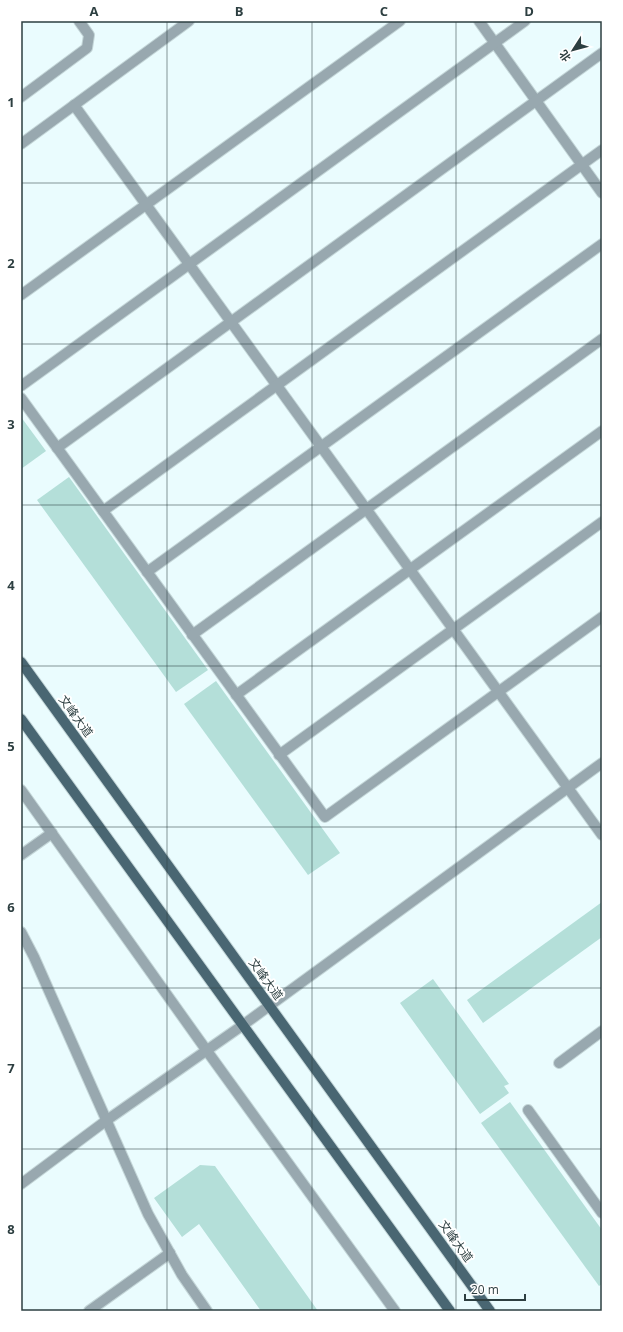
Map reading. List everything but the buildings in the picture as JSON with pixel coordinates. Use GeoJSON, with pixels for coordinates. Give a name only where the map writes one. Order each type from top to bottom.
{"type":"FeatureCollection","features":[{"type":"Feature","properties":{"kind":"main road","name":"文峰大道"},"geometry":{"type":"LineString","coordinates":[[21,662],[490,1311]]}},
{"type":"Feature","properties":{"kind":"main road"},"geometry":{"type":"LineString","coordinates":[[21,719],[450,1311]]}},
{"type":"Feature","properties":{"kind":"street"},"geometry":{"type":"LineString","coordinates":[[21,96],[87,48],[89,35],[79,21]]}},
{"type":"Feature","properties":{"kind":"street"},"geometry":{"type":"LineString","coordinates":[[21,144],[189,21]]}},
{"type":"Feature","properties":{"kind":"street"},"geometry":{"type":"LineString","coordinates":[[21,295],[400,21]]}},
{"type":"Feature","properties":{"kind":"street"},"geometry":{"type":"LineString","coordinates":[[479,21],[602,193]]}},
{"type":"Feature","properties":{"kind":"street"},"geometry":{"type":"LineString","coordinates":[[21,386],[525,21]]}},
{"type":"Feature","properties":{"kind":"street"},"geometry":{"type":"LineString","coordinates":[[57,448],[602,54]]}},
{"type":"Feature","properties":{"kind":"street"},"geometry":{"type":"LineString","coordinates":[[74,105],[602,835]]}},
{"type":"Feature","properties":{"kind":"street"},"geometry":{"type":"LineString","coordinates":[[103,511],[602,150]]}},
{"type":"Feature","properties":{"kind":"street"},"geometry":{"type":"LineString","coordinates":[[147,572],[602,244]]}},
{"type":"Feature","properties":{"kind":"street"},"geometry":{"type":"LineString","coordinates":[[192,635],[602,339]]}},
{"type":"Feature","properties":{"kind":"street"},"geometry":{"type":"LineString","coordinates":[[21,398],[324,818],[602,617]]}},
{"type":"Feature","properties":{"kind":"street"},"geometry":{"type":"LineString","coordinates":[[236,696],[602,431]]}},
{"type":"Feature","properties":{"kind":"street"},"geometry":{"type":"LineString","coordinates":[[279,755],[602,522]]}},
{"type":"Feature","properties":{"kind":"street"},"geometry":{"type":"LineString","coordinates":[[21,1184],[107,1120],[243,1025],[602,763]]}},
{"type":"Feature","properties":{"kind":"street"},"geometry":{"type":"LineString","coordinates":[[21,790],[206,1051],[395,1311]]}},
{"type":"Feature","properties":{"kind":"street"},"geometry":{"type":"LineString","coordinates":[[21,855],[52,833]]}},
{"type":"Feature","properties":{"kind":"street"},"geometry":{"type":"LineString","coordinates":[[21,932],[34,957],[148,1214],[182,1275],[206,1311]]}},
{"type":"Feature","properties":{"kind":"street"},"geometry":{"type":"LineString","coordinates":[[559,1063],[602,1031]]}},
{"type":"Feature","properties":{"kind":"street"},"geometry":{"type":"LineString","coordinates":[[528,1110],[602,1213]]}},
{"type":"Feature","properties":{"kind":"street"},"geometry":{"type":"LineString","coordinates":[[89,1311],[170,1253]]}}]}
